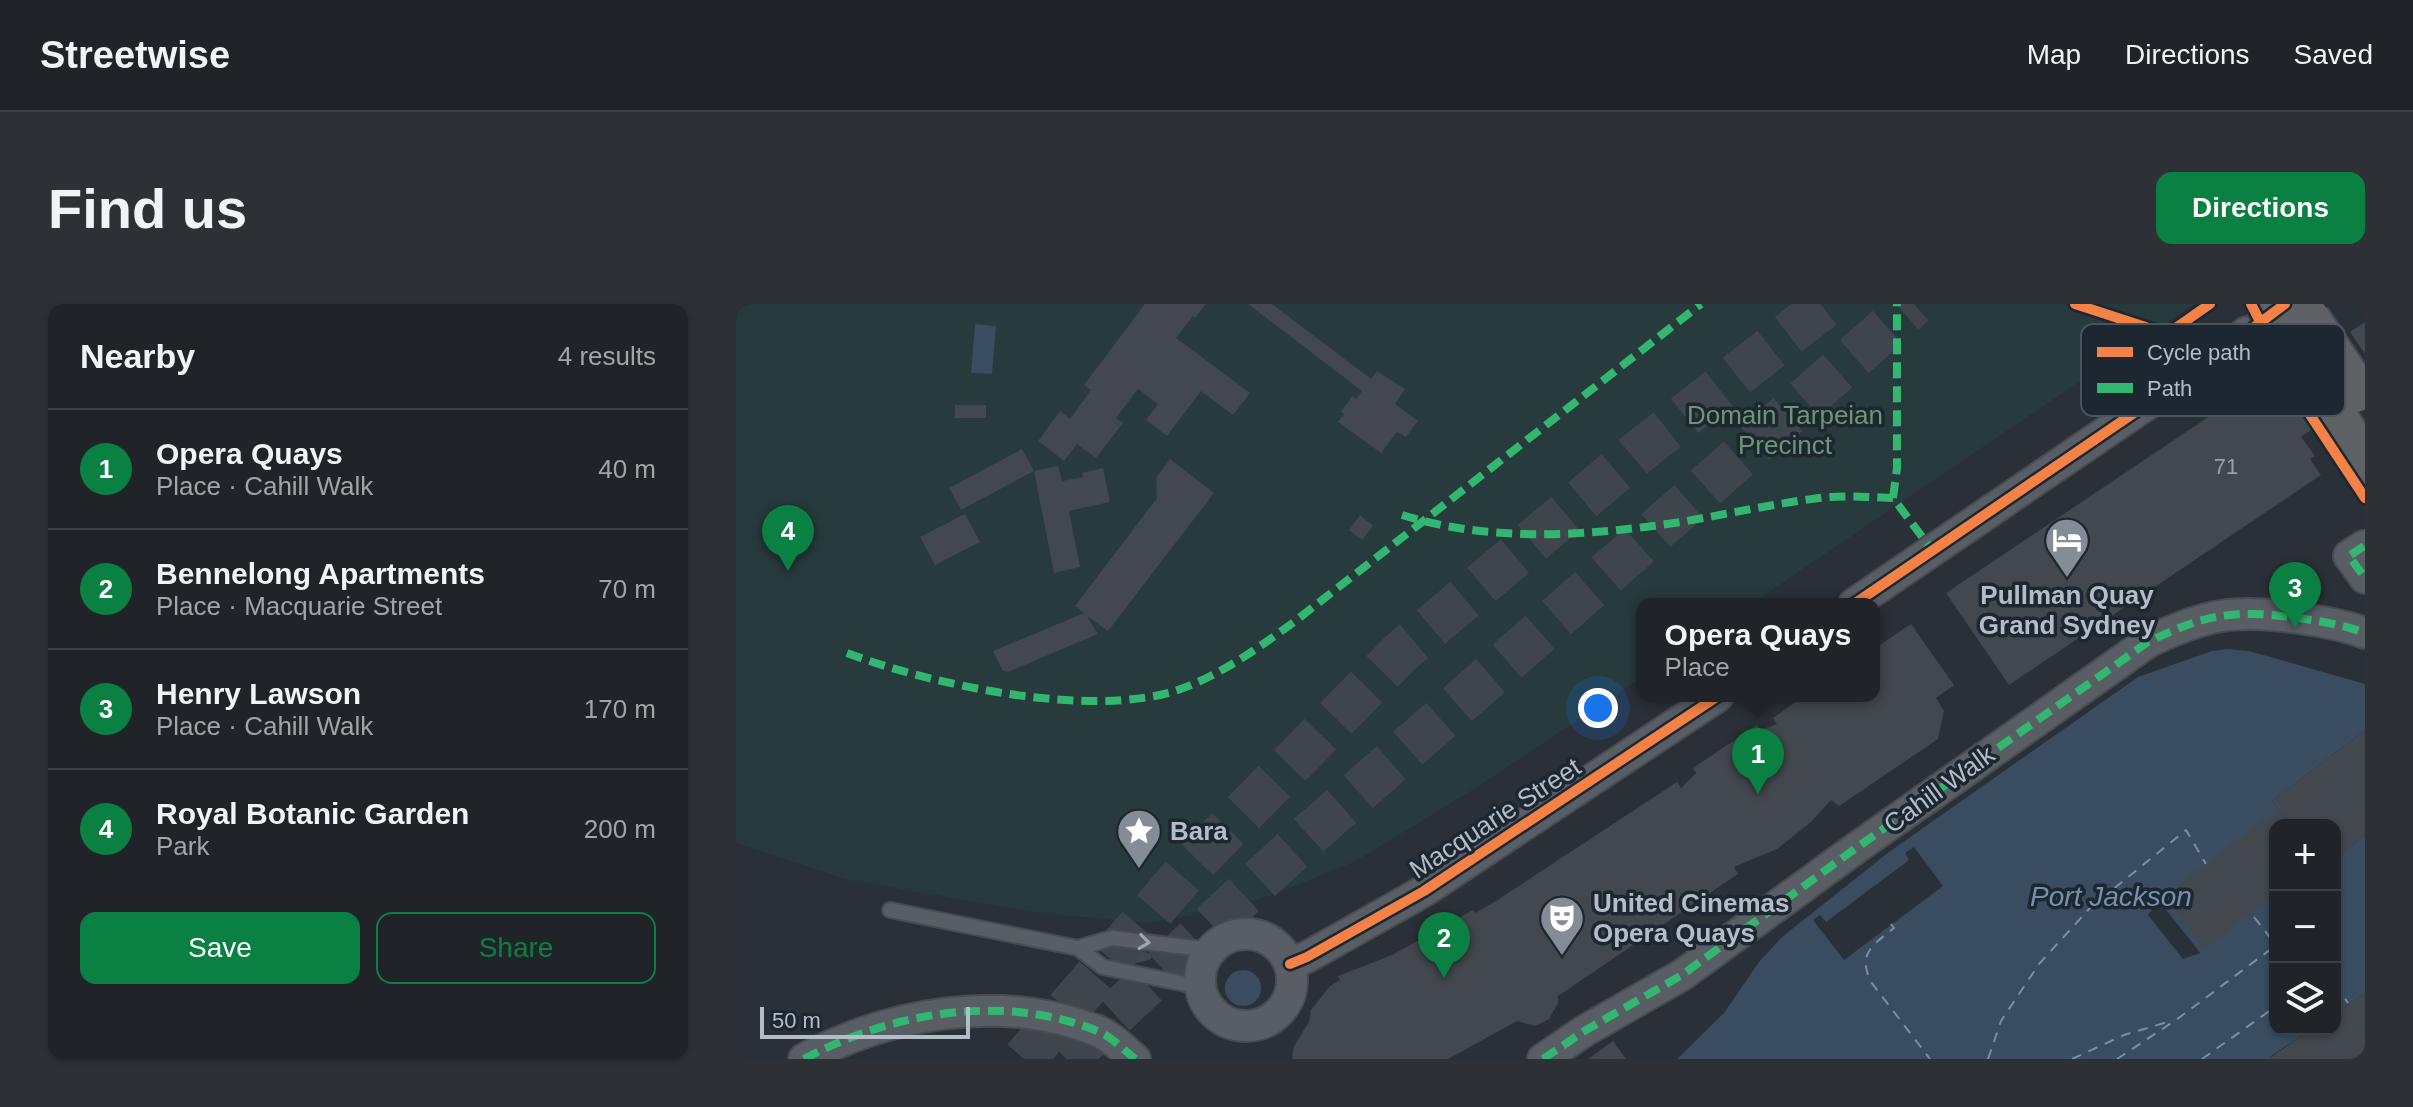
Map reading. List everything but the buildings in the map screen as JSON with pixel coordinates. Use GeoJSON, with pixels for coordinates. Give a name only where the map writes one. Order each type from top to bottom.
{"type":"FeatureCollection","features":[{"type":"Feature","properties":{"kind":"highway"},"geometry":{"type":"LineString","coordinates":[[2299,304],[2310,324]]}},
{"type":"Feature","properties":{"kind":"highway"},"geometry":{"type":"LineString","coordinates":[[2345,376],[2355,390]]}},
{"type":"Feature","properties":{"kind":"highway"},"geometry":{"type":"LineString","coordinates":[[2334,416],[2365,463]]}},
{"type":"Feature","properties":{"kind":"street"},"geometry":{"type":"LineString","coordinates":[[1863,598],[2130,416]]}},
{"type":"Feature","properties":{"kind":"street"},"geometry":{"type":"LineString","coordinates":[[2364,546],[2349,556],[2365,578]]}},
{"type":"Feature","properties":{"kind":"street","name":"Cahill Walk"},"geometry":{"type":"LineString","coordinates":[[1543,1059],[1586,1030],[1682,975],[2148,642],[2184,624],[2252,612],[2318,621],[2365,633]]}},
{"type":"Feature","properties":{"kind":"street","name":"Macquarie Street"},"geometry":{"type":"LineString","coordinates":[[1290,964],[1424,891],[1709,702]]}},
{"type":"Feature","properties":{"kind":"street"},"geometry":{"type":"LineString","coordinates":[[1238,934],[1254,934],[1282,950],[1290,964],[1292,977],[1291,991],[1278,1014],[1253,1026],[1239,1026],[1217,1016],[1203,999],[1200,987],[1202,964],[1211,950],[1223,939],[1238,934]]}},
{"type":"Feature","properties":{"kind":"street"},"geometry":{"type":"LineString","coordinates":[[804,1059],[860,1032],[958,1012],[1028,1012],[1098,1031],[1135,1059]]}},
{"type":"Feature","properties":{"kind":"lane"},"geometry":{"type":"LineString","coordinates":[[890,910],[1078,948],[1103,967],[1200,987]]}},
{"type":"Feature","properties":{"kind":"lane"},"geometry":{"type":"LineString","coordinates":[[1078,948],[1112,938],[1211,950]]}},
{"type":"Feature","properties":{"kind":"green space","name":"Domain Tarpeian Precinct"},"geometry":{"type":"Polygon","coordinates":[[[736,304],[2194,304],[2164,324],[2081,324],[2081,381],[1760,598],[1636,598],[1636,681],[1474,789],[1356,861],[1283,891],[1239,906],[1148,923],[1042,913],[849,880],[736,843],[736,304]]]}},
{"type":"Feature","properties":{"kind":"water"},"geometry":{"type":"Polygon","coordinates":[[[975,324],[996,326],[992,374],[971,373],[975,324]]]}},
{"type":"Feature","properties":{"kind":"water","name":"Port Jackson"},"geometry":{"type":"Polygon","coordinates":[[[2212,651],[2249,651],[2365,684],[2365,730],[2272,801],[2286,819],[2269,819],[2269,1035],[2303,1035],[2271,1056],[2273,1059],[1677,1059],[1724,1013],[1759,962],[1782,937],[1889,852],[2138,677],[2212,651]]]}},
{"type":"Feature","properties":{"kind":"water"},"geometry":{"type":"Polygon","coordinates":[[[2365,835],[2365,993],[2341,1009],[2341,891],[2341,853],[2365,835]]]}},
{"type":"Feature","properties":{"kind":"water"},"geometry":{"type":"Polygon","coordinates":[[[1243,970],[1256,975],[1261,988],[1256,1001],[1243,1006],[1230,1001],[1225,988],[1230,975],[1243,970]]]}},
{"type":"Feature","properties":{"kind":"pier"},"geometry":{"type":"Polygon","coordinates":[[[1914,847],[1943,886],[1844,960],[1813,920],[1820,915],[1826,922],[1909,860],[1905,853],[1914,847]]]}},
{"type":"Feature","properties":{"kind":"pier"},"geometry":{"type":"Polygon","coordinates":[[[2158,900],[2200,953],[2183,959],[2148,915],[2158,900]]]}},
{"type":"Feature","properties":{"kind":"ferry route"},"geometry":{"type":"LineString","coordinates":[[1988,1059],[2001,1021],[2039,964],[2090,908],[2186,830],[2206,864]]}},
{"type":"Feature","properties":{"kind":"ferry route"},"geometry":{"type":"LineString","coordinates":[[2254,917],[2269,936]]}},
{"type":"Feature","properties":{"kind":"ferry route"},"geometry":{"type":"LineString","coordinates":[[1891,924],[1894,928],[1869,950],[1867,972],[1871,982],[1930,1059]]}},
{"type":"Feature","properties":{"kind":"ferry route"},"geometry":{"type":"LineString","coordinates":[[2117,1059],[2176,1020],[2269,950]]}},
{"type":"Feature","properties":{"kind":"ferry route"},"geometry":{"type":"LineString","coordinates":[[2341,993],[2348,1003]]}},
{"type":"Feature","properties":{"kind":"ferry route"},"geometry":{"type":"LineString","coordinates":[[2202,1059],[2269,1011]]}},
{"type":"Feature","properties":{"kind":"ferry route"},"geometry":{"type":"LineString","coordinates":[[2072,1059],[2124,1035],[2171,1021]]}},
{"type":"Feature","properties":{"kind":"tunnel"},"geometry":{"type":"LineString","coordinates":[[1024,1059],[1191,866],[1400,653],[1636,454],[1827,304]]}},
{"type":"Feature","properties":{"kind":"tunnel"},"geometry":{"type":"LineString","coordinates":[[1066,1059],[1310,834],[1914,304]]}},
{"type":"Feature","properties":{"kind":"marked path"},"geometry":{"type":"LineString","coordinates":[[847,653],[966,686],[1057,699],[1102,701],[1142,698],[1194,684],[1239,660],[1294,622],[1701,304]]}},
{"type":"Feature","properties":{"kind":"marked path"},"geometry":{"type":"LineString","coordinates":[[1893,498],[1897,468],[1897,304]]}},
{"type":"Feature","properties":{"kind":"marked path"},"geometry":{"type":"LineString","coordinates":[[1402,515],[1471,530],[1576,533],[1681,522],[1819,498],[1893,498],[1932,550]]}},
{"type":"Feature","properties":{"kind":"marked path"},"geometry":{"type":"LineString","coordinates":[[2364,546],[2349,556],[2365,578]]}},
{"type":"Feature","properties":{"kind":"marked path"},"geometry":{"type":"LineString","coordinates":[[1543,1059],[1586,1030],[1682,975],[2148,642],[2187,625],[2238,614],[2306,619],[2365,633]]}},
{"type":"Feature","properties":{"kind":"marked path"},"geometry":{"type":"LineString","coordinates":[[804,1059],[837,1043],[909,1020],[946,1013],[984,1011],[1022,1012],[1095,1030],[1135,1059]]}},
{"type":"Feature","properties":{"kind":"cycle path"},"geometry":{"type":"LineString","coordinates":[[2075,304],[2136,324]]}},
{"type":"Feature","properties":{"kind":"cycle path"},"geometry":{"type":"LineString","coordinates":[[2181,324],[2210,304]]}},
{"type":"Feature","properties":{"kind":"cycle path"},"geometry":{"type":"LineString","coordinates":[[2251,304],[2261,324]]}},
{"type":"Feature","properties":{"kind":"cycle path"},"geometry":{"type":"LineString","coordinates":[[2258,324],[2285,304]]}},
{"type":"Feature","properties":{"kind":"cycle path"},"geometry":{"type":"LineString","coordinates":[[1863,598],[2130,416]]}},
{"type":"Feature","properties":{"kind":"cycle path"},"geometry":{"type":"LineString","coordinates":[[2311,416],[2365,498]]}},
{"type":"Feature","properties":{"kind":"cycle path"},"geometry":{"type":"LineString","coordinates":[[1290,964],[1424,891],[1709,702]]}},
{"type":"Feature","properties":{"kind":"place","name":"Royal Botanic Garden"},"geometry":{"type":"Point","coordinates":[788,571]}},
{"type":"Feature","properties":{"kind":"place","name":"Pullman Quay Grand Sydney"},"geometry":{"type":"Point","coordinates":[2067,579]}},
{"type":"Feature","properties":{"kind":"place","name":"Henry Lawson"},"geometry":{"type":"Point","coordinates":[2295,628]}},
{"type":"Feature","properties":{"kind":"place","name":"Opera Quays"},"geometry":{"type":"Point","coordinates":[1758,794]}},
{"type":"Feature","properties":{"kind":"place","name":"Bara"},"geometry":{"type":"Point","coordinates":[1139,870]}},
{"type":"Feature","properties":{"kind":"place","name":"United Cinemas Opera Quays"},"geometry":{"type":"Point","coordinates":[1562,957]}},
{"type":"Feature","properties":{"kind":"place","name":"Bennelong Apartments"},"geometry":{"type":"Point","coordinates":[1444,978]}}]}
